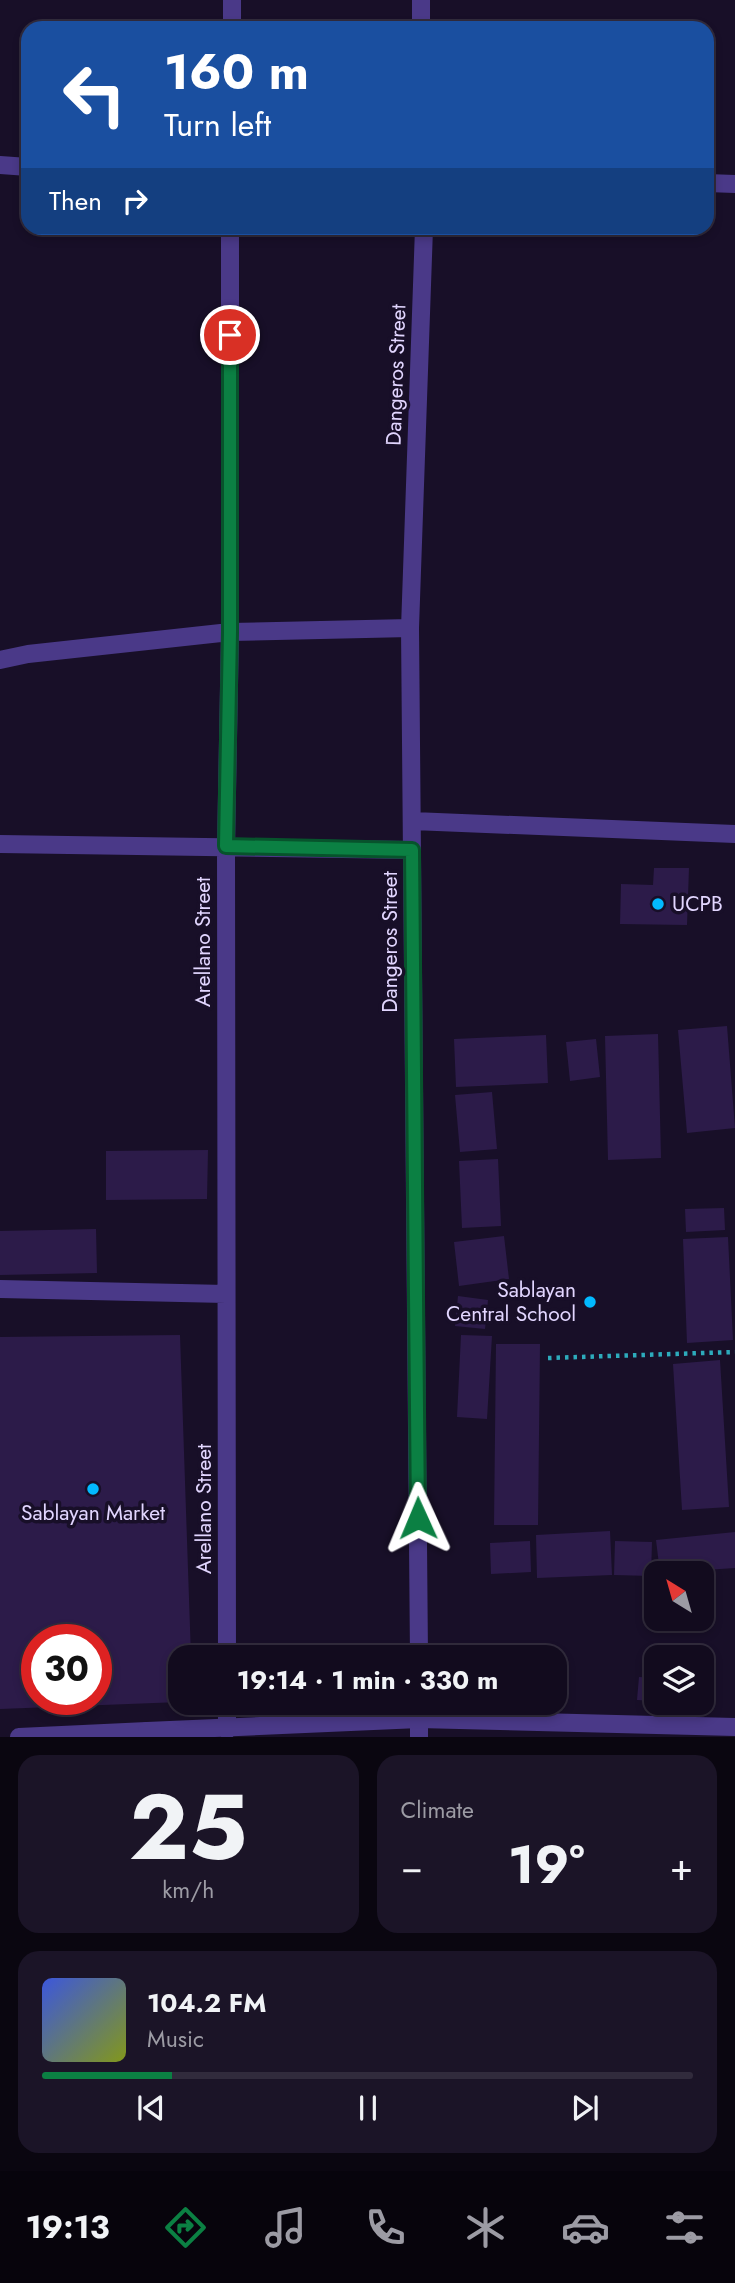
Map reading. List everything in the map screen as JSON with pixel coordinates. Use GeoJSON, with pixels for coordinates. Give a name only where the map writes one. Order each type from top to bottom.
{"type":"FeatureCollection","features":[{"type":"Feature","properties":{"kind":"street"},"geometry":{"type":"LineString","coordinates":[[232,0],[232,21]]}},
{"type":"Feature","properties":{"kind":"street"},"geometry":{"type":"LineString","coordinates":[[421,0],[421,21]]}},
{"type":"Feature","properties":{"kind":"street"},"geometry":{"type":"LineString","coordinates":[[0,165],[21,166]]}},
{"type":"Feature","properties":{"kind":"street"},"geometry":{"type":"LineString","coordinates":[[714,183],[735,184]]}},
{"type":"Feature","properties":{"kind":"street","name":"Arellano Street"},"geometry":{"type":"LineString","coordinates":[[227,1645],[226,846],[230,632],[230,235]]}},
{"type":"Feature","properties":{"kind":"street","name":"Dangeros Street"},"geometry":{"type":"LineString","coordinates":[[419,1645],[410,628],[424,235]]}},
{"type":"Feature","properties":{"kind":"street"},"geometry":{"type":"LineString","coordinates":[[0,660],[28,654],[230,632],[410,628]]}},
{"type":"Feature","properties":{"kind":"street"},"geometry":{"type":"LineString","coordinates":[[413,821],[735,834]]}},
{"type":"Feature","properties":{"kind":"street"},"geometry":{"type":"LineString","coordinates":[[0,844],[412,850]]}},
{"type":"Feature","properties":{"kind":"street"},"geometry":{"type":"LineString","coordinates":[[0,1290],[226,1294]]}},
{"type":"Feature","properties":{"kind":"street"},"geometry":{"type":"LineString","coordinates":[[227,1715],[227,1730]]}},
{"type":"Feature","properties":{"kind":"street"},"geometry":{"type":"LineString","coordinates":[[19,1737],[148,1734],[419,1720],[735,1727]]}},
{"type":"Feature","properties":{"kind":"path"},"geometry":{"type":"LineString","coordinates":[[548,1358],[735,1352]]}},
{"type":"Feature","properties":{"kind":"building"},"geometry":{"type":"Polygon","coordinates":[[[654,868],[689,868],[687,925],[620,924],[621,884],[653,885],[654,868]]]}},
{"type":"Feature","properties":{"kind":"building"},"geometry":{"type":"Polygon","coordinates":[[[727,1026],[735,1128],[687,1133],[678,1030],[727,1026]]]}},
{"type":"Feature","properties":{"kind":"building"},"geometry":{"type":"Polygon","coordinates":[[[658,1034],[661,1158],[608,1160],[605,1036],[658,1034]]]}},
{"type":"Feature","properties":{"kind":"building"},"geometry":{"type":"Polygon","coordinates":[[[546,1035],[548,1083],[456,1087],[454,1039],[546,1035]]]}},
{"type":"Feature","properties":{"kind":"building"},"geometry":{"type":"Polygon","coordinates":[[[596,1039],[600,1077],[570,1081],[566,1042],[596,1039]]]}},
{"type":"Feature","properties":{"kind":"building"},"geometry":{"type":"Polygon","coordinates":[[[492,1092],[497,1149],[460,1152],[455,1095],[492,1092]]]}},
{"type":"Feature","properties":{"kind":"building"},"geometry":{"type":"Polygon","coordinates":[[[208,1150],[207,1199],[106,1200],[106,1151],[208,1150]]]}},
{"type":"Feature","properties":{"kind":"building"},"geometry":{"type":"Polygon","coordinates":[[[498,1159],[501,1226],[462,1228],[459,1161],[498,1159]]]}},
{"type":"Feature","properties":{"kind":"building"},"geometry":{"type":"Polygon","coordinates":[[[724,1208],[725,1230],[686,1232],[685,1209],[724,1208]]]}},
{"type":"Feature","properties":{"kind":"building"},"geometry":{"type":"Polygon","coordinates":[[[96,1229],[97,1273],[0,1275],[0,1231],[96,1229]]]}},
{"type":"Feature","properties":{"kind":"building"},"geometry":{"type":"Polygon","coordinates":[[[504,1236],[509,1279],[459,1286],[454,1242],[504,1236]]]}},
{"type":"Feature","properties":{"kind":"building"},"geometry":{"type":"Polygon","coordinates":[[[728,1237],[733,1340],[687,1343],[683,1239],[728,1237]]]}},
{"type":"Feature","properties":{"kind":"building"},"geometry":{"type":"Polygon","coordinates":[[[458,1296],[488,1300],[485,1329],[455,1326],[458,1296]]]}},
{"type":"Feature","properties":{"kind":"building","name":"Sablayan Market"},"geometry":{"type":"Polygon","coordinates":[[[180,1335],[191,1645],[168,1645],[168,1702],[112,1705],[112,1624],[21,1624],[21,1708],[0,1709],[0,1337],[180,1335]]]}},
{"type":"Feature","properties":{"kind":"building"},"geometry":{"type":"Polygon","coordinates":[[[461,1335],[492,1336],[487,1419],[457,1417],[461,1335]]]}},
{"type":"Feature","properties":{"kind":"building"},"geometry":{"type":"Polygon","coordinates":[[[496,1344],[540,1344],[538,1525],[494,1525],[496,1344]]]}},
{"type":"Feature","properties":{"kind":"building"},"geometry":{"type":"Polygon","coordinates":[[[720,1360],[729,1507],[682,1510],[673,1364],[720,1360]]]}},
{"type":"Feature","properties":{"kind":"building"},"geometry":{"type":"Polygon","coordinates":[[[610,1531],[612,1575],[537,1578],[536,1535],[610,1531]]]}},
{"type":"Feature","properties":{"kind":"building"},"geometry":{"type":"Polygon","coordinates":[[[735,1532],[735,1568],[714,1569],[714,1561],[659,1561],[656,1540],[735,1532]]]}},
{"type":"Feature","properties":{"kind":"building"},"geometry":{"type":"Polygon","coordinates":[[[530,1541],[531,1572],[491,1574],[490,1543],[530,1541]]]}},
{"type":"Feature","properties":{"kind":"building"},"geometry":{"type":"Polygon","coordinates":[[[615,1541],[652,1542],[651,1561],[644,1561],[644,1576],[614,1575],[615,1541]]]}},
{"type":"Feature","properties":{"kind":"building"},"geometry":{"type":"Polygon","coordinates":[[[639,1677],[644,1677],[644,1700],[637,1700],[639,1677]]]}},
{"type":"Feature","properties":{"kind":"place","name":"UCPB"},"geometry":{"type":"Point","coordinates":[658,904]}},
{"type":"Feature","properties":{"kind":"place","name":"Sablayan Central School"},"geometry":{"type":"Point","coordinates":[590,1302]}},
{"type":"Feature","properties":{"kind":"place","name":"Sablayan Market"},"geometry":{"type":"Point","coordinates":[93,1489]}},
{"type":"Feature","properties":{"kind":"route"},"geometry":{"type":"LineString","coordinates":[[230,335],[230,632],[226,846],[412,850],[418,1518]]}}]}
